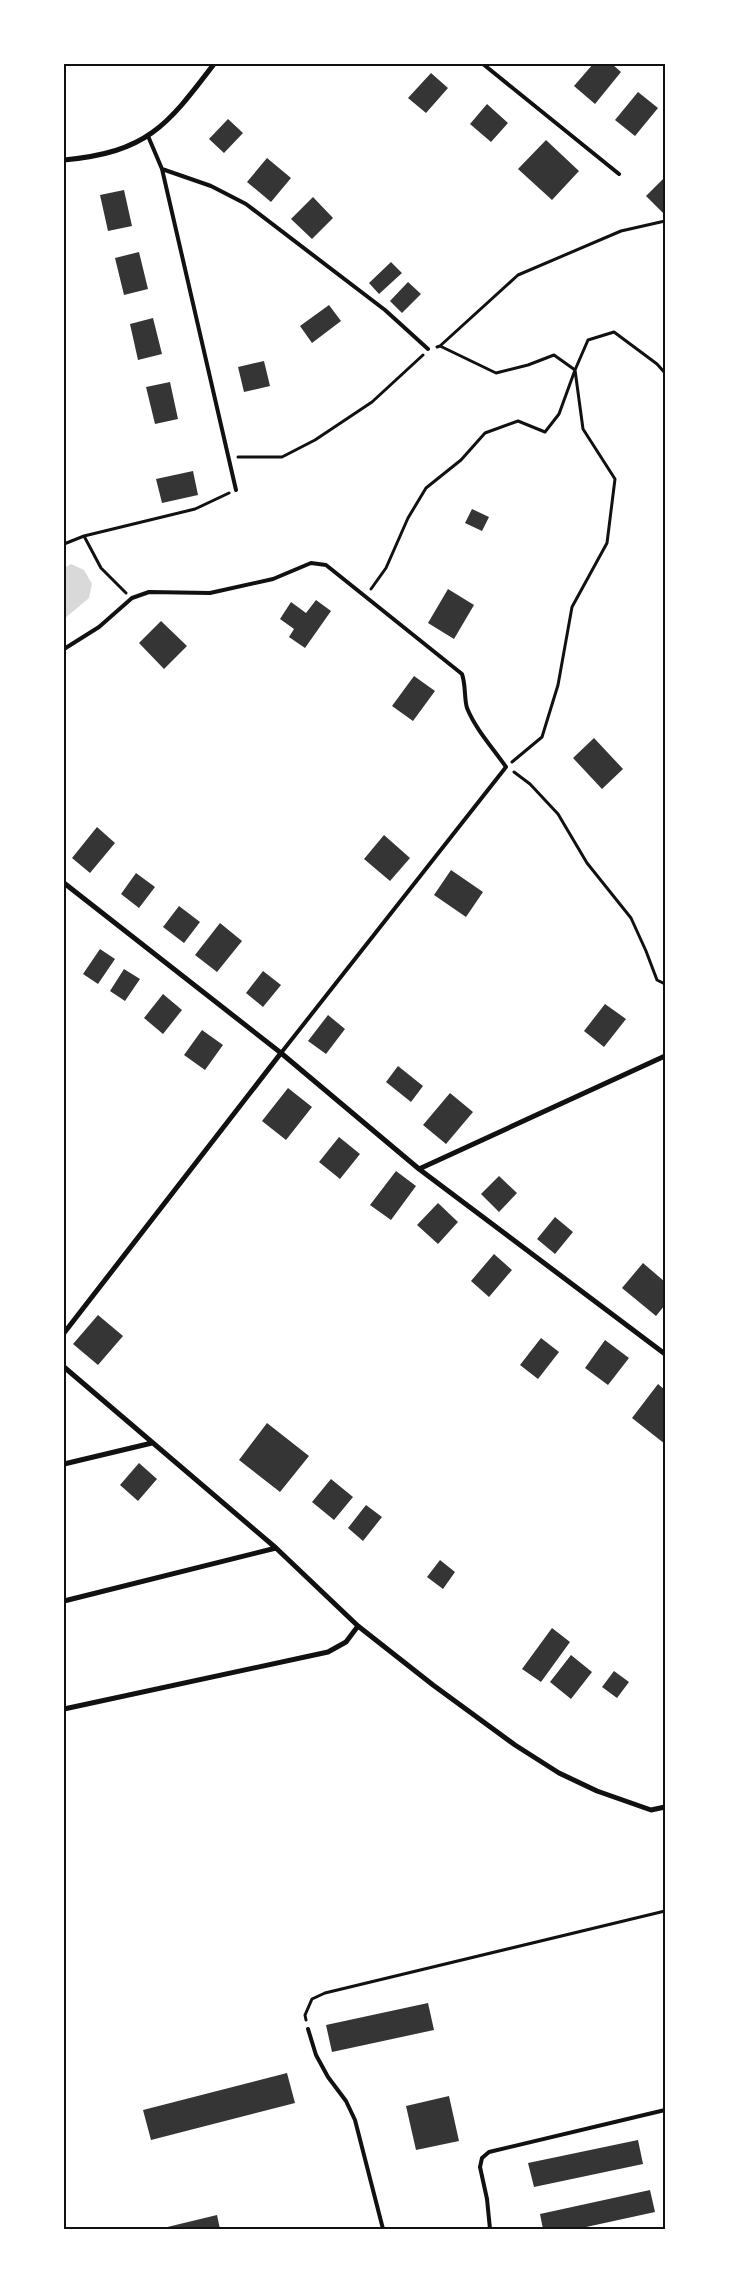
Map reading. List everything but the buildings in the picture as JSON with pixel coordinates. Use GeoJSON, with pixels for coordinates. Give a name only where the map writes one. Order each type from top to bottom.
{"type":"FeatureCollection","features":[{"type":"Feature","properties":{"kind":"street"},"geometry":{"type":"LineString","coordinates":[[64,160],[110,152],[132,145],[148,136],[166,122],[185,102],[214,64]]}},
{"type":"Feature","properties":{"kind":"street"},"geometry":{"type":"LineString","coordinates":[[64,883],[281,1053],[420,1168],[665,1354]]}},
{"type":"Feature","properties":{"kind":"street"},"geometry":{"type":"LineString","coordinates":[[64,1333],[281,1053]]}},
{"type":"Feature","properties":{"kind":"street"},"geometry":{"type":"LineString","coordinates":[[420,1168],[665,1056]]}},
{"type":"Feature","properties":{"kind":"street"},"geometry":{"type":"LineString","coordinates":[[64,1368],[276,1548],[358,1626],[500,1734],[559,1773],[597,1791],[651,1810],[665,1807]]}},
{"type":"Feature","properties":{"kind":"street"},"geometry":{"type":"LineString","coordinates":[[64,1464],[152,1443]]}},
{"type":"Feature","properties":{"kind":"street"},"geometry":{"type":"LineString","coordinates":[[64,1601],[276,1548]]}},
{"type":"Feature","properties":{"kind":"street"},"geometry":{"type":"LineString","coordinates":[[64,1710],[328,1652],[346,1642],[358,1626]]}},
{"type":"Feature","properties":{"kind":"lane"},"geometry":{"type":"LineString","coordinates":[[483,64],[619,174]]}},
{"type":"Feature","properties":{"kind":"lane"},"geometry":{"type":"LineString","coordinates":[[148,136],[162,169],[236,490]]}},
{"type":"Feature","properties":{"kind":"lane"},"geometry":{"type":"LineString","coordinates":[[162,169],[211,186],[246,204],[386,310],[428,350]]}},
{"type":"Feature","properties":{"kind":"lane"},"geometry":{"type":"LineString","coordinates":[[64,648],[99,627],[132,598],[150,592],[210,593],[272,578],[311,563],[326,565],[462,674],[466,686],[466,706],[474,723],[506,767],[281,1053]]}},
{"type":"Feature","properties":{"kind":"lane"},"geometry":{"type":"LineString","coordinates":[[308,2029],[316,2054],[328,2077],[346,2100],[356,2120],[383,2229]]}},
{"type":"Feature","properties":{"kind":"lane"},"geometry":{"type":"LineString","coordinates":[[490,2229],[487,2199],[480,2167],[482,2158],[489,2152],[665,2110]]}},
{"type":"Feature","properties":{"kind":"path"},"geometry":{"type":"LineString","coordinates":[[228,457],[282,456],[315,440],[372,402],[428,350],[440,346],[518,275],[621,231],[665,221]]}},
{"type":"Feature","properties":{"kind":"path"},"geometry":{"type":"LineString","coordinates":[[366,597],[386,568],[408,518],[426,488],[461,460],[485,433],[518,422],[545,432],[559,414],[588,340],[614,332],[657,364],[665,374]]}},
{"type":"Feature","properties":{"kind":"path"},"geometry":{"type":"LineString","coordinates":[[440,346],[496,373],[528,365],[554,354],[575,370],[583,428],[616,479],[607,543],[572,607],[558,685],[542,737],[506,767],[530,784],[558,814],[587,863],[631,918],[646,951],[656,980],[665,984]]}},
{"type":"Feature","properties":{"kind":"path"},"geometry":{"type":"LineString","coordinates":[[64,544],[84,536],[195,509],[236,490]]}},
{"type":"Feature","properties":{"kind":"path"},"geometry":{"type":"LineString","coordinates":[[84,536],[101,568],[132,598]]}},
{"type":"Feature","properties":{"kind":"path"},"geometry":{"type":"LineString","coordinates":[[308,2029],[305,2015],[312,1999],[325,1993],[665,1911]]}},
{"type":"Feature","properties":{"kind":"shaded area"},"geometry":{"type":"Polygon","coordinates":[[[71,564],[84,570],[92,584],[89,598],[64,619],[64,568],[71,564]]]}}]}
